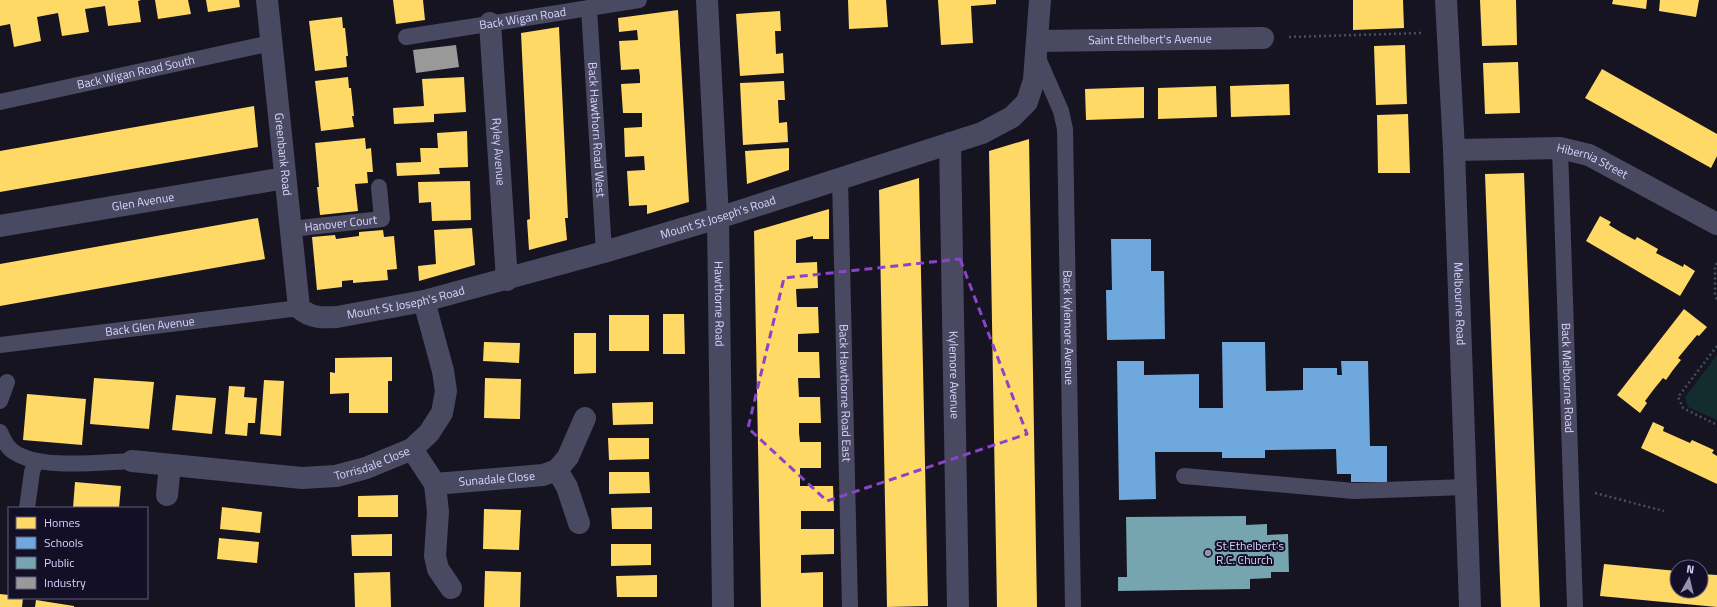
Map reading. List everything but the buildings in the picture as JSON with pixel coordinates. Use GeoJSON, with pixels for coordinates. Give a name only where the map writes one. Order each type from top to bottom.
{"type":"FeatureCollection","features":[{"type":"Feature","properties":{"kind":"street","name":"Greenbank Road"},"geometry":{"type":"LineString","coordinates":[[267,0],[299,308]]}},
{"type":"Feature","properties":{"kind":"street","name":"Hawthorne Road"},"geometry":{"type":"LineString","coordinates":[[707,0],[718,218],[723,607]]}},
{"type":"Feature","properties":{"kind":"street","name":"Mount St Joseph's Road"},"geometry":{"type":"LineString","coordinates":[[299,308],[308,316],[330,318],[424,301],[507,280],[718,218],[982,132],[1012,117],[1027,102],[1034,80],[1040,0]]}},
{"type":"Feature","properties":{"kind":"street","name":"Melbourne Road"},"geometry":{"type":"LineString","coordinates":[[1446,0],[1454,150],[1470,607]]}},
{"type":"Feature","properties":{"kind":"street","name":"Ryley Avenue"},"geometry":{"type":"LineString","coordinates":[[490,23],[507,280]]}},
{"type":"Feature","properties":{"kind":"street","name":"Saint Ethelbert's Avenue"},"geometry":{"type":"LineString","coordinates":[[1036,48],[1263,38]]}},
{"type":"Feature","properties":{"kind":"street","name":"Kylemore Avenue"},"geometry":{"type":"LineString","coordinates":[[950,143],[958,607]]}},
{"type":"Feature","properties":{"kind":"street","name":"Hibernia Street"},"geometry":{"type":"LineString","coordinates":[[1454,150],[1560,148],[1590,155],[1717,224]]}},
{"type":"Feature","properties":{"kind":"street","name":"Glen Avenue"},"geometry":{"type":"LineString","coordinates":[[0,226],[285,178]]}},
{"type":"Feature","properties":{"kind":"street","name":"Torrisdale Close"},"geometry":{"type":"LineString","coordinates":[[132,461],[302,478],[336,476],[366,468],[412,449],[429,433],[442,414],[446,391],[424,301]]}},
{"type":"Feature","properties":{"kind":"street"},"geometry":{"type":"LineString","coordinates":[[579,523],[567,487],[557,470],[568,457],[585,418]]}},
{"type":"Feature","properties":{"kind":"street"},"geometry":{"type":"LineString","coordinates":[[412,449],[436,484],[438,512],[436,556],[438,568],[451,588]]}},
{"type":"Feature","properties":{"kind":"street"},"geometry":{"type":"LineString","coordinates":[[167,494],[170,465]]}},
{"type":"Feature","properties":{"kind":"street","name":"Sunadale Close"},"geometry":{"type":"LineString","coordinates":[[436,484],[543,475],[557,470]]}},
{"type":"Feature","properties":{"kind":"lane","name":"Back Wigan Road"},"geometry":{"type":"LineString","coordinates":[[406,36],[639,0]]}},
{"type":"Feature","properties":{"kind":"lane","name":"Back Hawthorn Road West"},"geometry":{"type":"LineString","coordinates":[[589,8],[604,252]]}},
{"type":"Feature","properties":{"kind":"lane","name":"Back Wigan Road South"},"geometry":{"type":"LineString","coordinates":[[0,102],[271,43]]}},
{"type":"Feature","properties":{"kind":"lane","name":"Back Kylemore Avenue"},"geometry":{"type":"LineString","coordinates":[[1036,48],[1061,111],[1065,129],[1073,607]]}},
{"type":"Feature","properties":{"kind":"lane","name":"Back Melbourne Road"},"geometry":{"type":"LineString","coordinates":[[1560,148],[1575,607]]}},
{"type":"Feature","properties":{"kind":"lane","name":"Back Hawthorne Road East"},"geometry":{"type":"LineString","coordinates":[[840,178],[850,607]]}},
{"type":"Feature","properties":{"kind":"lane","name":"Hanover Court"},"geometry":{"type":"LineString","coordinates":[[291,229],[382,219],[379,187]]}},
{"type":"Feature","properties":{"kind":"lane","name":"Back Glen Avenue"},"geometry":{"type":"LineString","coordinates":[[0,345],[299,308]]}},
{"type":"Feature","properties":{"kind":"lane"},"geometry":{"type":"LineString","coordinates":[[0,401],[7,382]]}},
{"type":"Feature","properties":{"kind":"lane"},"geometry":{"type":"LineString","coordinates":[[0,432],[3,440],[13,452],[27,459],[36,461],[56,463],[132,461]]}},
{"type":"Feature","properties":{"kind":"lane"},"geometry":{"type":"LineString","coordinates":[[26,507],[32,472],[36,461]]}},
{"type":"Feature","properties":{"kind":"lane"},"geometry":{"type":"LineString","coordinates":[[1184,476],[1354,491],[1466,487]]}},
{"type":"Feature","properties":{"kind":"path"},"geometry":{"type":"LineString","coordinates":[[1263,38],[1448,32]]}},
{"type":"Feature","properties":{"kind":"path"},"geometry":{"type":"LineString","coordinates":[[1717,263],[1715,268],[1715,296],[1717,300]]}},
{"type":"Feature","properties":{"kind":"path"},"geometry":{"type":"LineString","coordinates":[[1717,346],[1678,397],[1683,408],[1717,425]]}},
{"type":"Feature","properties":{"kind":"path"},"geometry":{"type":"LineString","coordinates":[[1571,486],[1664,511]]}},
{"type":"Feature","properties":{"kind":"highlighted area"},"geometry":{"type":"Polygon","coordinates":[[[960,259],[1027,434],[827,501],[748,428],[784,278],[960,259]]]}},
{"type":"Feature","properties":{"kind":"green space"},"geometry":{"type":"Polygon","coordinates":[[[1717,355],[1717,420],[1688,407],[1685,397],[1717,355]]]}},
{"type":"Feature","properties":{"kind":"place","name":"St Ethelbert's R.C. Church"},"geometry":{"type":"Point","coordinates":[1208,553]}}]}
